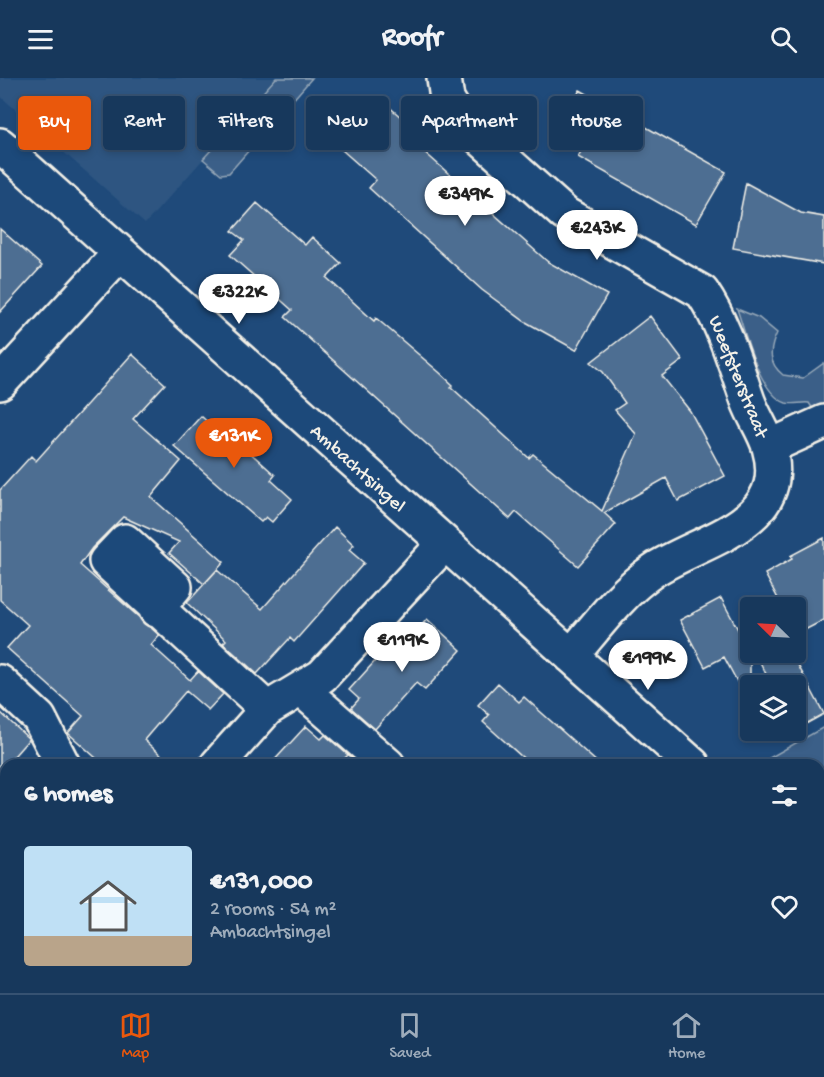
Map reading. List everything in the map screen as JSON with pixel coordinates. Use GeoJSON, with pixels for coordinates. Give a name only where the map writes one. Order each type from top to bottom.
{"type":"FeatureCollection","features":[{"type":"Feature","properties":{"kind":"street","name":"Weefsterstraat"},"geometry":{"type":"LineString","coordinates":[[444,78],[447,99],[460,120],[565,214],[702,292],[715,311],[751,410],[769,447],[772,471],[766,500],[748,520],[654,570],[634,586],[571,656]]}},
{"type":"Feature","properties":{"kind":"street","name":"Ambachtsingel"},"geometry":{"type":"LineString","coordinates":[[0,145],[686,759]]}},
{"type":"Feature","properties":{"kind":"street"},"geometry":{"type":"LineString","coordinates":[[0,383],[120,253]]}},
{"type":"Feature","properties":{"kind":"street","name":"Weefsterstraat"},"geometry":{"type":"LineString","coordinates":[[769,447],[824,422]]}},
{"type":"Feature","properties":{"kind":"street"},"geometry":{"type":"LineString","coordinates":[[222,759],[267,710],[322,676],[444,544]]}},
{"type":"Feature","properties":{"kind":"street"},"geometry":{"type":"LineString","coordinates":[[156,610],[267,710]]}},
{"type":"Feature","properties":{"kind":"street"},"geometry":{"type":"LineString","coordinates":[[0,682],[39,718],[60,759]]}},
{"type":"Feature","properties":{"kind":"street"},"geometry":{"type":"LineString","coordinates":[[301,689],[381,759]]}},
{"type":"Feature","properties":{"kind":"shaded area"},"geometry":{"type":"Polygon","coordinates":[[[0,78],[276,78],[260,96],[197,96],[197,150],[211,150],[145,224],[61,150],[91,150],[91,96],[18,96],[18,112],[0,96],[0,78]]]}},
{"type":"Feature","properties":{"kind":"shaded area"},"geometry":{"type":"Polygon","coordinates":[[[276,78],[312,78],[294,99],[294,96],[260,96],[276,78]]]}},
{"type":"Feature","properties":{"kind":"shaded area"},"geometry":{"type":"Polygon","coordinates":[[[211,150],[249,150],[229,173],[221,174],[203,159],[211,150]]]}},
{"type":"Feature","properties":{"kind":"shaded area"},"geometry":{"type":"Polygon","coordinates":[[[737,309],[759,318],[777,333],[772,345],[771,356],[775,366],[783,375],[803,378],[824,363],[824,409],[815,412],[809,403],[786,403],[768,388],[749,347],[737,309]]]}},
{"type":"Feature","properties":{"kind":"shaded area"},"geometry":{"type":"Polygon","coordinates":[[[824,727],[824,759],[768,759],[799,741],[806,741],[806,737],[824,727]]]}},
{"type":"Feature","properties":{"kind":"building"},"geometry":{"type":"Polygon","coordinates":[[[580,90],[591,96],[577,96],[580,90]]]}},
{"type":"Feature","properties":{"kind":"building"},"geometry":{"type":"Polygon","coordinates":[[[389,107],[401,117],[401,150],[422,150],[548,262],[607,295],[576,350],[524,321],[482,290],[369,188],[376,180],[342,150],[389,150],[389,107]]]}},
{"type":"Feature","properties":{"kind":"building"},"geometry":{"type":"Polygon","coordinates":[[[643,125],[726,172],[696,224],[578,157],[582,150],[643,150],[643,125]]]}},
{"type":"Feature","properties":{"kind":"building"},"geometry":{"type":"Polygon","coordinates":[[[746,183],[801,213],[824,217],[824,264],[733,248],[746,183]]]}},
{"type":"Feature","properties":{"kind":"building"},"geometry":{"type":"Polygon","coordinates":[[[257,203],[305,245],[312,237],[341,263],[327,278],[374,321],[376,318],[439,372],[453,385],[451,387],[529,458],[533,454],[602,511],[636,434],[615,410],[625,403],[603,372],[591,362],[650,316],[683,360],[662,376],[690,411],[725,476],[678,501],[666,478],[604,513],[616,524],[578,566],[516,512],[510,519],[285,317],[292,310],[230,255],[244,240],[232,231],[257,203]]]}},
{"type":"Feature","properties":{"kind":"building"},"geometry":{"type":"Polygon","coordinates":[[[0,229],[42,266],[0,312],[0,229]]]}},
{"type":"Feature","properties":{"kind":"building"},"geometry":{"type":"Polygon","coordinates":[[[132,354],[165,384],[133,419],[181,461],[151,497],[224,562],[204,584],[169,553],[179,542],[123,517],[92,548],[80,565],[159,635],[151,645],[190,680],[198,671],[223,694],[208,710],[186,691],[144,740],[165,759],[97,759],[68,733],[83,716],[7,648],[28,625],[0,600],[0,490],[31,456],[36,461],[132,354]]]}},
{"type":"Feature","properties":{"kind":"building"},"geometry":{"type":"Polygon","coordinates":[[[201,416],[212,426],[216,422],[275,475],[271,480],[292,499],[272,522],[266,517],[261,522],[174,446],[201,416]]]}},
{"type":"Feature","properties":{"kind":"building"},"geometry":{"type":"Polygon","coordinates":[[[335,527],[354,545],[349,550],[364,563],[294,642],[290,638],[257,674],[223,643],[226,640],[187,603],[217,570],[262,609],[335,527]]]}},
{"type":"Feature","properties":{"kind":"building"},"geometry":{"type":"Polygon","coordinates":[[[824,538],[824,620],[806,629],[806,597],[777,597],[765,574],[792,559],[790,556],[824,538]]]}},
{"type":"Feature","properties":{"kind":"building"},"geometry":{"type":"Polygon","coordinates":[[[721,598],[740,633],[740,663],[750,663],[750,675],[740,675],[740,687],[724,657],[705,667],[680,620],[721,598]]]}},
{"type":"Feature","properties":{"kind":"building"},"geometry":{"type":"Polygon","coordinates":[[[427,619],[461,650],[425,690],[416,683],[375,729],[351,708],[359,699],[349,690],[385,650],[393,658],[427,619]]]}},
{"type":"Feature","properties":{"kind":"building"},"geometry":{"type":"Polygon","coordinates":[[[760,663],[797,663],[803,675],[766,675],[760,663]]]}},
{"type":"Feature","properties":{"kind":"building"},"geometry":{"type":"Polygon","coordinates":[[[806,680],[824,714],[806,724],[806,680]]]}},
{"type":"Feature","properties":{"kind":"building"},"geometry":{"type":"Polygon","coordinates":[[[498,683],[519,702],[524,697],[593,759],[524,759],[483,722],[489,715],[478,705],[498,683]]]}},
{"type":"Feature","properties":{"kind":"building"},"geometry":{"type":"Polygon","coordinates":[[[0,712],[29,739],[11,759],[0,759],[0,712]]]}},
{"type":"Feature","properties":{"kind":"building"},"geometry":{"type":"Polygon","coordinates":[[[306,726],[321,739],[325,735],[348,755],[344,759],[276,759],[306,726]]]}}]}
